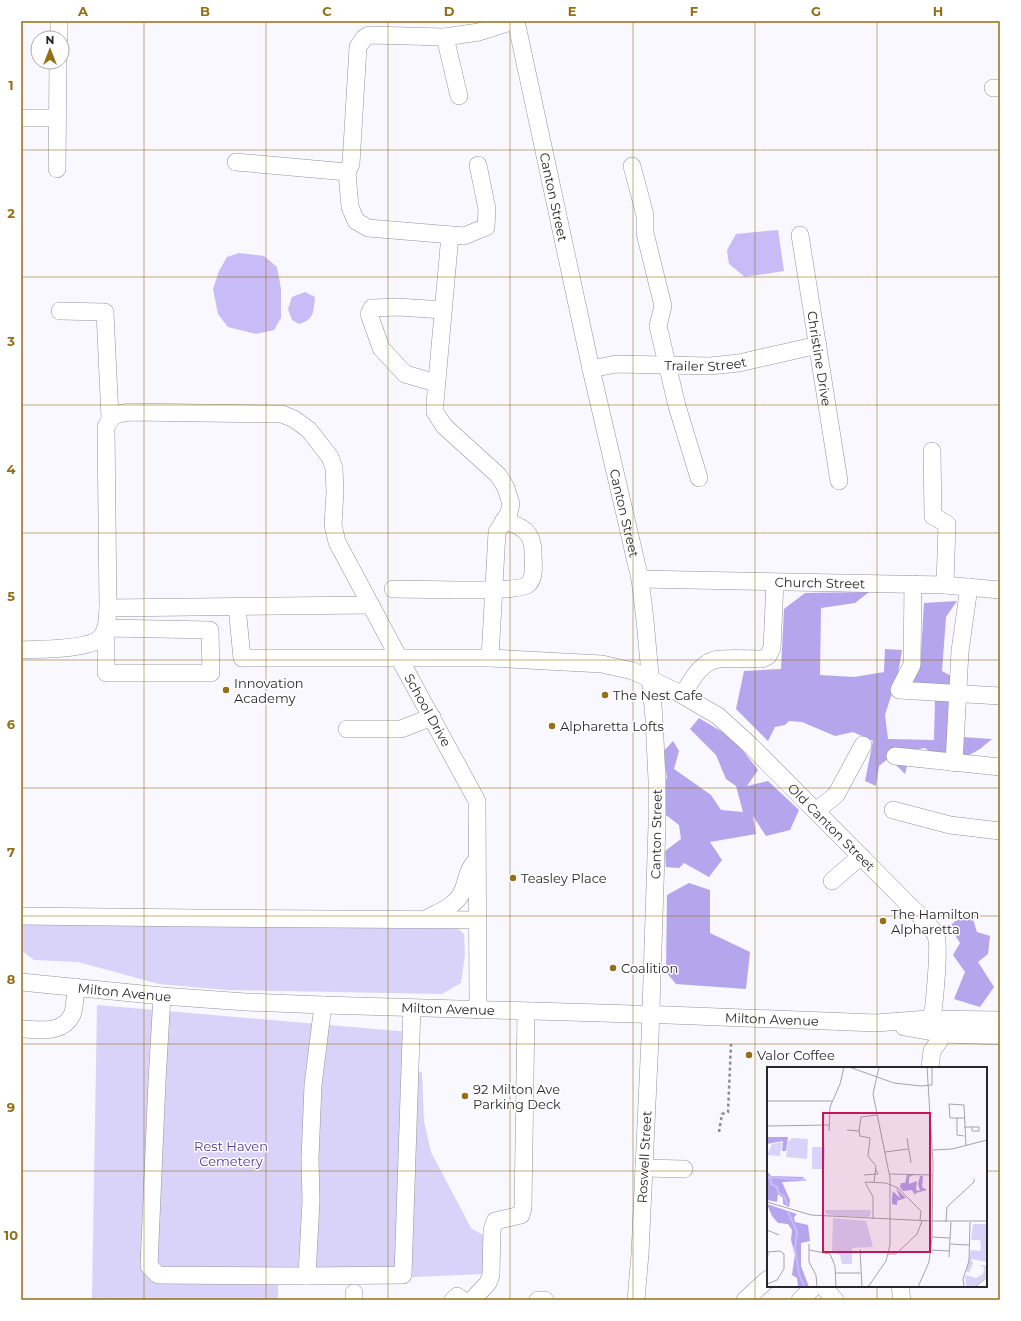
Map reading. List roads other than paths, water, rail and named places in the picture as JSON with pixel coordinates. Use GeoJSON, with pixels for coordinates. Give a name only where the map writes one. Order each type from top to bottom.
{"type":"FeatureCollection","features":[{"type":"Feature","properties":{"kind":"street"},"geometry":{"type":"LineString","coordinates":[[478,165],[487,209],[486,227],[464,236],[368,228],[356,221],[350,207],[347,172],[351,164],[358,47],[364,38],[370,35],[445,37],[479,32],[514,21]]}},
{"type":"Feature","properties":{"kind":"street","name":"Canton Street"},"geometry":{"type":"LineString","coordinates":[[514,21],[640,579],[654,718],[657,780],[657,825],[650,1014]]}},
{"type":"Feature","properties":{"kind":"street"},"geometry":{"type":"LineString","coordinates":[[445,37],[459,96]]}},
{"type":"Feature","properties":{"kind":"street"},"geometry":{"type":"LineString","coordinates":[[57,169],[58,70]]}},
{"type":"Feature","properties":{"kind":"street"},"geometry":{"type":"LineString","coordinates":[[21,118],[57,118]]}},
{"type":"Feature","properties":{"kind":"street"},"geometry":{"type":"LineString","coordinates":[[236,162],[347,172]]}},
{"type":"Feature","properties":{"kind":"street"},"geometry":{"type":"LineString","coordinates":[[632,166],[645,215],[645,233],[663,306],[658,326],[677,406],[699,478]]}},
{"type":"Feature","properties":{"kind":"street"},"geometry":{"type":"LineString","coordinates":[[450,235],[436,383],[435,412],[444,426],[498,475],[506,488],[510,504],[509,513],[497,532],[490,658]]}},
{"type":"Feature","properties":{"kind":"street","name":"Christine Drive"},"geometry":{"type":"LineString","coordinates":[[800,235],[839,480]]}},
{"type":"Feature","properties":{"kind":"street"},"geometry":{"type":"LineString","coordinates":[[436,383],[405,374],[381,348],[369,314],[372,308],[398,307],[443,310]]}},
{"type":"Feature","properties":{"kind":"street"},"geometry":{"type":"LineString","coordinates":[[60,311],[105,312],[110,418],[106,427],[108,608],[106,628],[106,673],[211,673],[210,630],[106,628]]}},
{"type":"Feature","properties":{"kind":"street","name":"Trailer Street"},"geometry":{"type":"LineString","coordinates":[[592,369],[616,364],[710,366],[739,363],[818,346]]}},
{"type":"Feature","properties":{"kind":"street"},"geometry":{"type":"LineString","coordinates":[[110,418],[118,414],[131,412],[282,414],[302,424],[309,430],[330,457],[334,468],[335,492],[333,525],[336,542],[400,658],[242,658],[237,607]]}},
{"type":"Feature","properties":{"kind":"street"},"geometry":{"type":"LineString","coordinates":[[932,451],[933,516],[947,524],[945,585]]}},
{"type":"Feature","properties":{"kind":"street"},"geometry":{"type":"LineString","coordinates":[[393,589],[494,589],[523,587],[528,585],[532,579],[532,542],[526,532],[520,527],[504,520]]}},
{"type":"Feature","properties":{"kind":"street","name":"Church Street"},"geometry":{"type":"LineString","coordinates":[[640,579],[913,584],[945,585],[1000,590]]}},
{"type":"Feature","properties":{"kind":"street"},"geometry":{"type":"LineString","coordinates":[[683,695],[692,679],[701,669],[714,660],[762,659],[768,656],[772,648],[775,582]]}},
{"type":"Feature","properties":{"kind":"street"},"geometry":{"type":"LineString","coordinates":[[913,584],[912,665],[899,690],[1000,696]]}},
{"type":"Feature","properties":{"kind":"street"},"geometry":{"type":"LineString","coordinates":[[954,763],[956,693],[968,587]]}},
{"type":"Feature","properties":{"kind":"street"},"geometry":{"type":"LineString","coordinates":[[108,608],[371,605]]}},
{"type":"Feature","properties":{"kind":"street"},"geometry":{"type":"LineString","coordinates":[[21,650],[90,644],[100,638],[106,628]]}},
{"type":"Feature","properties":{"kind":"street","name":"School Drive"},"geometry":{"type":"LineString","coordinates":[[478,1010],[477,801],[400,658],[490,658],[602,664],[633,672],[650,679]]}},
{"type":"Feature","properties":{"kind":"street","name":"Old Canton Street"},"geometry":{"type":"LineString","coordinates":[[650,679],[683,695],[718,716],[751,746],[929,926],[936,936],[937,950],[933,1012],[928,1019]]}},
{"type":"Feature","properties":{"kind":"street"},"geometry":{"type":"LineString","coordinates":[[347,728],[401,729],[432,717]]}},
{"type":"Feature","properties":{"kind":"street"},"geometry":{"type":"LineString","coordinates":[[816,811],[836,795],[863,745]]}},
{"type":"Feature","properties":{"kind":"street"},"geometry":{"type":"LineString","coordinates":[[896,756],[1000,767]]}},
{"type":"Feature","properties":{"kind":"street"},"geometry":{"type":"LineString","coordinates":[[893,810],[950,825],[1000,831]]}},
{"type":"Feature","properties":{"kind":"street"},"geometry":{"type":"LineString","coordinates":[[832,881],[861,856]]}},
{"type":"Feature","properties":{"kind":"street"},"geometry":{"type":"LineString","coordinates":[[426,919],[456,903],[463,891],[469,869],[477,860]]}},
{"type":"Feature","properties":{"kind":"street"},"geometry":{"type":"LineString","coordinates":[[21,916],[477,920]]}},
{"type":"Feature","properties":{"kind":"street","name":"Milton Avenue"},"geometry":{"type":"LineString","coordinates":[[21,982],[162,996],[246,1002],[323,1005],[526,1012],[650,1014],[876,1023],[928,1019],[1000,1020]]}},
{"type":"Feature","properties":{"kind":"street"},"geometry":{"type":"LineString","coordinates":[[21,1028],[54,1030],[64,1024],[72,1015],[76,987]]}},
{"type":"Feature","properties":{"kind":"street"},"geometry":{"type":"LineString","coordinates":[[162,996],[149,1266],[158,1275],[403,1275],[412,1008]]}},
{"type":"Feature","properties":{"kind":"street"},"geometry":{"type":"LineString","coordinates":[[308,1276],[313,1085],[323,1005]]}},
{"type":"Feature","properties":{"kind":"street"},"geometry":{"type":"LineString","coordinates":[[472,1300],[488,1283],[491,1275],[492,1230],[495,1221],[521,1215],[524,1208],[526,1012]]}},
{"type":"Feature","properties":{"kind":"street","name":"Roswell Street"},"geometry":{"type":"LineString","coordinates":[[636,1300],[640,1254],[650,1014]]}},
{"type":"Feature","properties":{"kind":"street","name":"Milton Avenue"},"geometry":{"type":"LineString","coordinates":[[876,1023],[944,1034],[1000,1036]]}},
{"type":"Feature","properties":{"kind":"street"},"geometry":{"type":"LineString","coordinates":[[930,1067],[932,1051],[944,1034]]}},
{"type":"Feature","properties":{"kind":"street"},"geometry":{"type":"LineString","coordinates":[[644,1168],[684,1170]]}},
{"type":"Feature","properties":{"kind":"street"},"geometry":{"type":"LineString","coordinates":[[745,1300],[767,1280]]}},
{"type":"Feature","properties":{"kind":"street"},"geometry":{"type":"LineString","coordinates":[[800,1300],[814,1287]]}},
{"type":"Feature","properties":{"kind":"street"},"geometry":{"type":"LineString","coordinates":[[824,1287],[835,1300]]}},
{"type":"Feature","properties":{"kind":"street"},"geometry":{"type":"LineString","coordinates":[[900,1287],[902,1300]]}},
{"type":"Feature","properties":{"kind":"street"},"geometry":{"type":"LineString","coordinates":[[453,1300],[457,1296],[462,1300]]}},
{"type":"Feature","properties":{"kind":"street"},"geometry":{"type":"LineString","coordinates":[[538,1300],[545,1300]]}},
{"type":"Feature","properties":{"kind":"place","name":"Innovation Academy"},"geometry":{"type":"Point","coordinates":[226,690]}},
{"type":"Feature","properties":{"kind":"place","name":"The Nest Cafe"},"geometry":{"type":"Point","coordinates":[605,695]}},
{"type":"Feature","properties":{"kind":"place","name":"Alpharetta Lofts"},"geometry":{"type":"Point","coordinates":[552,726]}},
{"type":"Feature","properties":{"kind":"place","name":"Teasley Place"},"geometry":{"type":"Point","coordinates":[513,878]}},
{"type":"Feature","properties":{"kind":"place","name":"The Hamilton Alpharetta"},"geometry":{"type":"Point","coordinates":[883,921]}},
{"type":"Feature","properties":{"kind":"place","name":"Coalition"},"geometry":{"type":"Point","coordinates":[613,968]}},
{"type":"Feature","properties":{"kind":"place","name":"Valor Coffee"},"geometry":{"type":"Point","coordinates":[749,1055]}},
{"type":"Feature","properties":{"kind":"place","name":"92 Milton Ave Parking Deck"},"geometry":{"type":"Point","coordinates":[465,1096]}},
{"type":"Feature","properties":{"kind":"park label","name":"Rest Haven Cemetery"},"geometry":{"type":"Point","coordinates":[231,1154]}}]}
